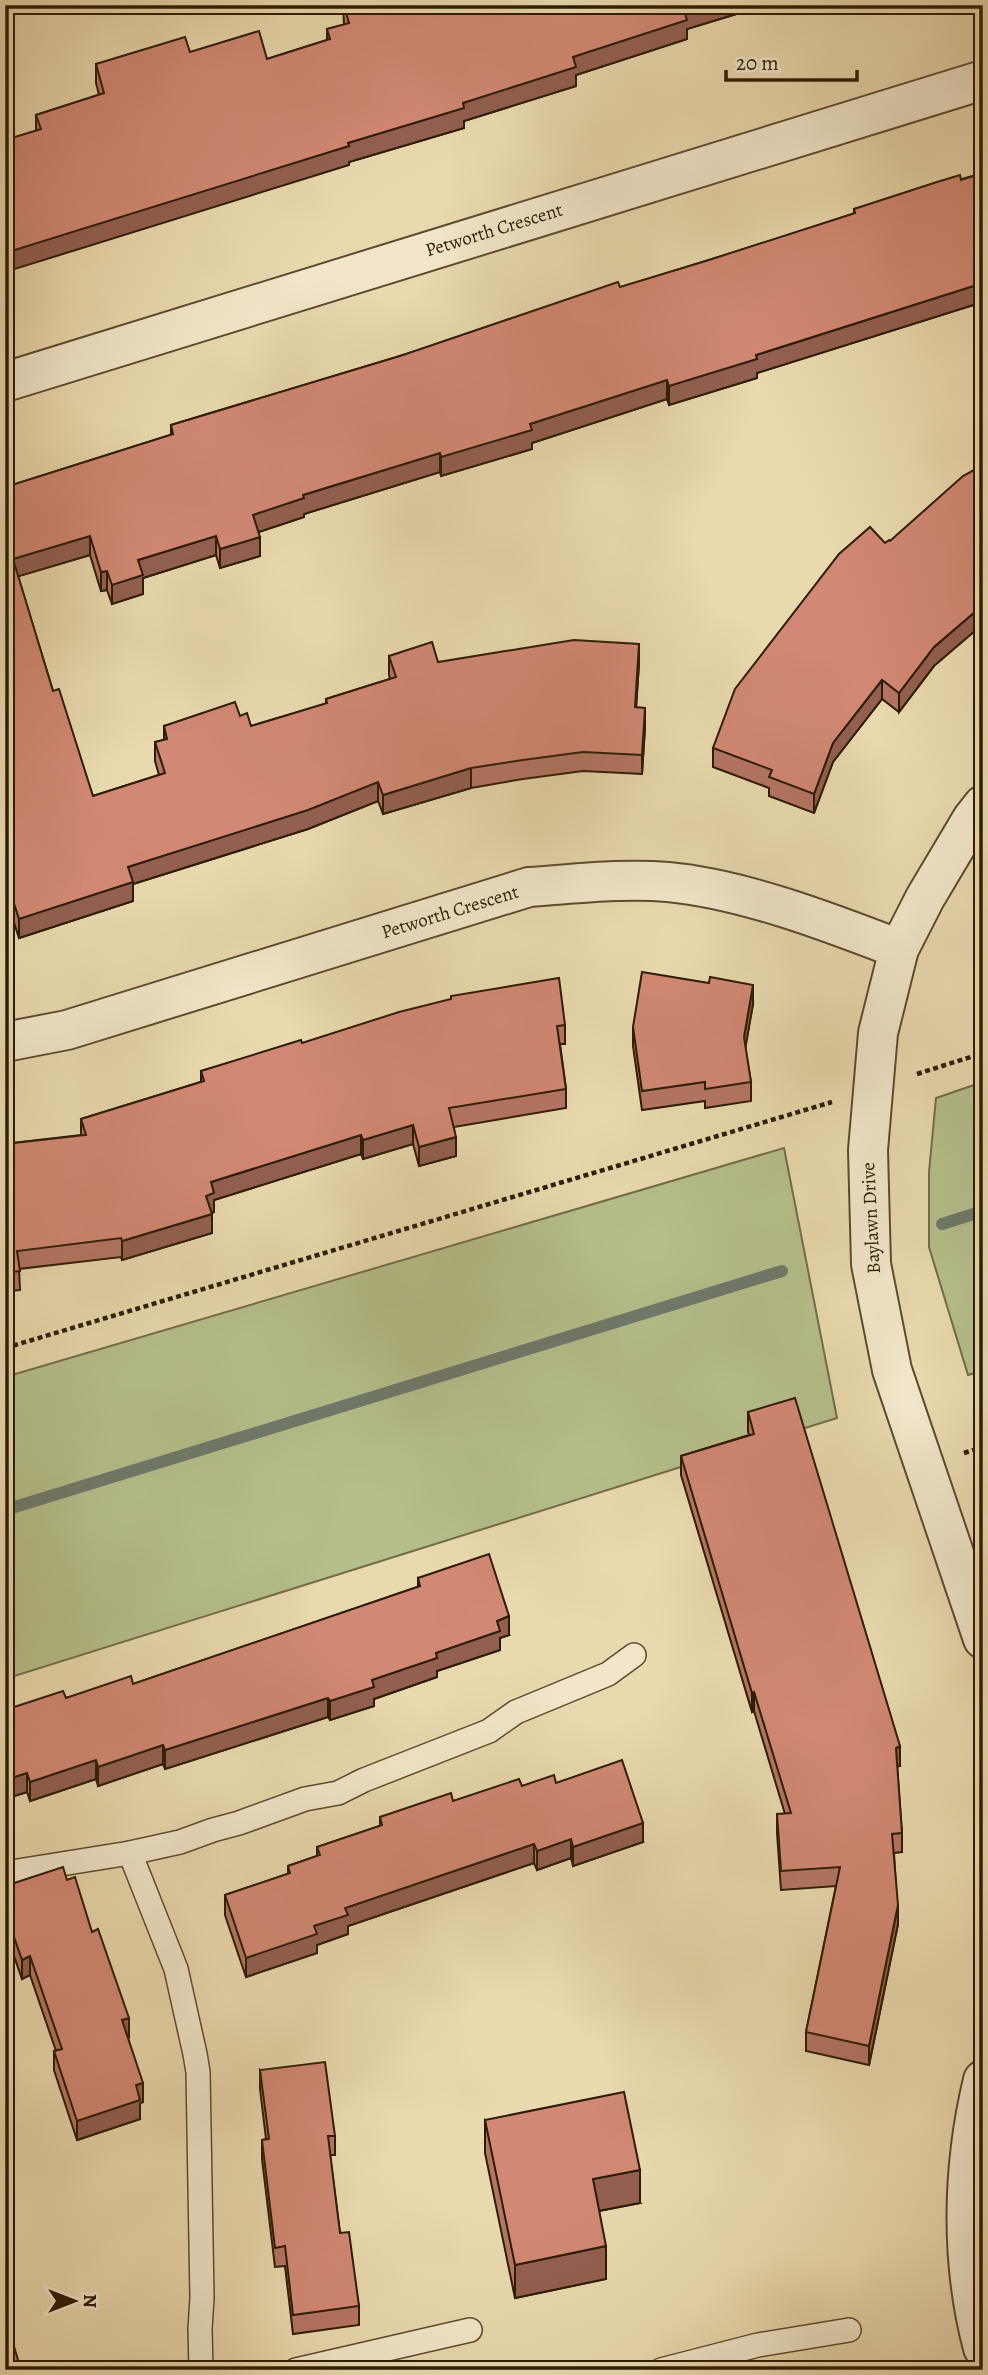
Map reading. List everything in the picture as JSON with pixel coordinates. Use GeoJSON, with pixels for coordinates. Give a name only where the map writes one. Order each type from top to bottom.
{"type":"FeatureCollection","features":[{"type":"Feature","properties":{"kind":"street","name":"Petworth Crescent"},"geometry":{"type":"LineString","coordinates":[[5,382],[983,79]]}},
{"type":"Feature","properties":{"kind":"street","name":"Baylawn Drive"},"geometry":{"type":"LineString","coordinates":[[983,805],[972,818],[925,898],[899,949],[878,1032],[869,1150],[871,1264],[892,1370],[983,1639]]}},
{"type":"Feature","properties":{"kind":"street","name":"Petworth Crescent"},"geometry":{"type":"LineString","coordinates":[[5,1042],[76,1028],[530,887],[668,882],[726,893],[806,915],[899,949]]}},
{"type":"Feature","properties":{"kind":"street"},"geometry":{"type":"LineString","coordinates":[[983,2080],[968,2173],[966,2259],[983,2348]]}},
{"type":"Feature","properties":{"kind":"lane"},"geometry":{"type":"LineString","coordinates":[[5,1873],[130,1853],[180,1842],[305,1799],[338,1793],[364,1780],[489,1731],[516,1712],[608,1674],[634,1655]]}},
{"type":"Feature","properties":{"kind":"lane"},"geometry":{"type":"LineString","coordinates":[[130,1853],[176,1969],[198,2072],[201,2370]]}},
{"type":"Feature","properties":{"kind":"lane"},"geometry":{"type":"LineString","coordinates":[[296,2370],[470,2330]]}},
{"type":"Feature","properties":{"kind":"lane"},"geometry":{"type":"LineString","coordinates":[[661,2370],[758,2345],[849,2330]]}},
{"type":"Feature","properties":{"kind":"path"},"geometry":{"type":"LineString","coordinates":[[5,1348],[872,1089],[983,1053]]}},
{"type":"Feature","properties":{"kind":"green space"},"geometry":{"type":"Polygon","coordinates":[[[983,1082],[983,1371],[968,1375],[929,1247],[929,1172],[936,1098],[983,1082]]]}},
{"type":"Feature","properties":{"kind":"green space"},"geometry":{"type":"Polygon","coordinates":[[[784,1148],[837,1418],[5,1679],[5,1377],[784,1148]]]}},
{"type":"Feature","properties":{"kind":"building"},"geometry":{"type":"Polygon","coordinates":[[[344,5],[704,5],[684,11],[687,20],[573,57],[576,67],[463,103],[464,108],[5,253],[5,140],[41,129],[36,115],[104,93],[96,64],[185,37],[190,52],[259,31],[267,59],[330,39],[327,29],[349,23],[344,5]]]}},
{"type":"Feature","properties":{"kind":"building"},"geometry":{"type":"Polygon","coordinates":[[[983,173],[983,283],[756,355],[757,359],[669,386],[667,380],[530,424],[532,430],[441,457],[440,453],[303,495],[304,498],[253,515],[260,537],[220,549],[216,536],[138,560],[143,575],[112,585],[107,571],[101,572],[90,536],[13,559],[53,691],[59,689],[93,796],[165,773],[155,742],[167,739],[164,726],[235,702],[240,716],[247,713],[251,726],[327,703],[326,699],[396,677],[389,656],[432,642],[438,662],[574,640],[639,644],[635,707],[645,708],[642,755],[583,752],[471,768],[383,795],[378,782],[308,810],[128,867],[133,882],[19,919],[5,876],[5,473],[9,486],[173,434],[171,425],[400,356],[618,282],[620,287],[709,260],[855,213],[854,209],[937,182],[960,175],[961,180],[983,173]]]}},
{"type":"Feature","properties":{"kind":"building"},"geometry":{"type":"Polygon","coordinates":[[[983,465],[983,605],[934,647],[899,693],[882,680],[833,743],[814,794],[769,777],[772,770],[713,748],[735,689],[839,554],[870,527],[885,543],[890,541],[963,476],[983,465]]]}},
{"type":"Feature","properties":{"kind":"building"},"geometry":{"type":"Polygon","coordinates":[[[642,972],[709,983],[710,977],[753,985],[744,1037],[751,1082],[705,1089],[705,1082],[642,1091],[633,1027],[642,972]]]}},
{"type":"Feature","properties":{"kind":"building"},"geometry":{"type":"Polygon","coordinates":[[[559,978],[565,1025],[557,1026],[566,1089],[449,1108],[456,1137],[419,1147],[413,1125],[363,1140],[361,1135],[211,1182],[214,1193],[206,1196],[212,1214],[122,1241],[121,1238],[17,1251],[20,1271],[5,1273],[5,1144],[86,1135],[81,1119],[204,1081],[201,1071],[301,1040],[302,1043],[399,1012],[451,999],[451,996],[559,978]]]}},
{"type":"Feature","properties":{"kind":"building"},"geometry":{"type":"Polygon","coordinates":[[[795,1398],[900,1746],[896,1748],[902,1833],[892,1834],[898,1905],[869,2046],[806,2032],[840,1867],[781,1871],[777,1814],[791,1813],[681,1456],[754,1434],[748,1412],[795,1398]]]}},
{"type":"Feature","properties":{"kind":"building"},"geometry":{"type":"Polygon","coordinates":[[[489,1554],[509,1616],[497,1621],[500,1631],[436,1653],[437,1658],[372,1680],[374,1687],[330,1701],[328,1698],[165,1750],[163,1745],[98,1767],[96,1760],[30,1782],[27,1773],[5,1780],[5,1710],[63,1691],[66,1698],[131,1676],[133,1684],[420,1586],[418,1578],[489,1554]]]}},
{"type":"Feature","properties":{"kind":"building"},"geometry":{"type":"Polygon","coordinates":[[[622,1760],[643,1823],[573,1847],[571,1839],[537,1851],[534,1844],[345,1908],[348,1915],[314,1926],[317,1934],[246,1958],[225,1895],[290,1873],[288,1866],[320,1855],[317,1847],[382,1825],[380,1817],[451,1793],[453,1801],[519,1779],[522,1786],[554,1775],[556,1783],[622,1760]]]}},
{"type":"Feature","properties":{"kind":"building"},"geometry":{"type":"Polygon","coordinates":[[[63,1867],[67,1880],[75,1877],[92,1932],[98,1929],[129,2018],[122,2020],[143,2083],[136,2085],[140,2100],[77,2121],[54,2051],[62,2049],[30,1956],[22,1960],[5,1911],[5,1886],[63,1867]]]}},
{"type":"Feature","properties":{"kind":"building"},"geometry":{"type":"Polygon","coordinates":[[[325,2062],[335,2136],[328,2136],[340,2233],[349,2232],[359,2306],[293,2315],[285,2246],[275,2248],[262,2140],[269,2139],[260,2070],[325,2062]]]}},
{"type":"Feature","properties":{"kind":"building"},"geometry":{"type":"Polygon","coordinates":[[[624,2092],[640,2170],[593,2179],[606,2246],[515,2265],[485,2120],[624,2092]]]}},
{"type":"Feature","properties":{"kind":"building"},"geometry":{"type":"Polygon","coordinates":[[[5,2331],[9,2344],[13,2343],[21,2370],[5,2370],[5,2331]]]}},
{"type":"Feature","properties":{"kind":"waterway"},"geometry":{"type":"LineString","coordinates":[[942,1224],[983,1211]]}},
{"type":"Feature","properties":{"kind":"waterway"},"geometry":{"type":"LineString","coordinates":[[5,1510],[782,1271]]}}]}
